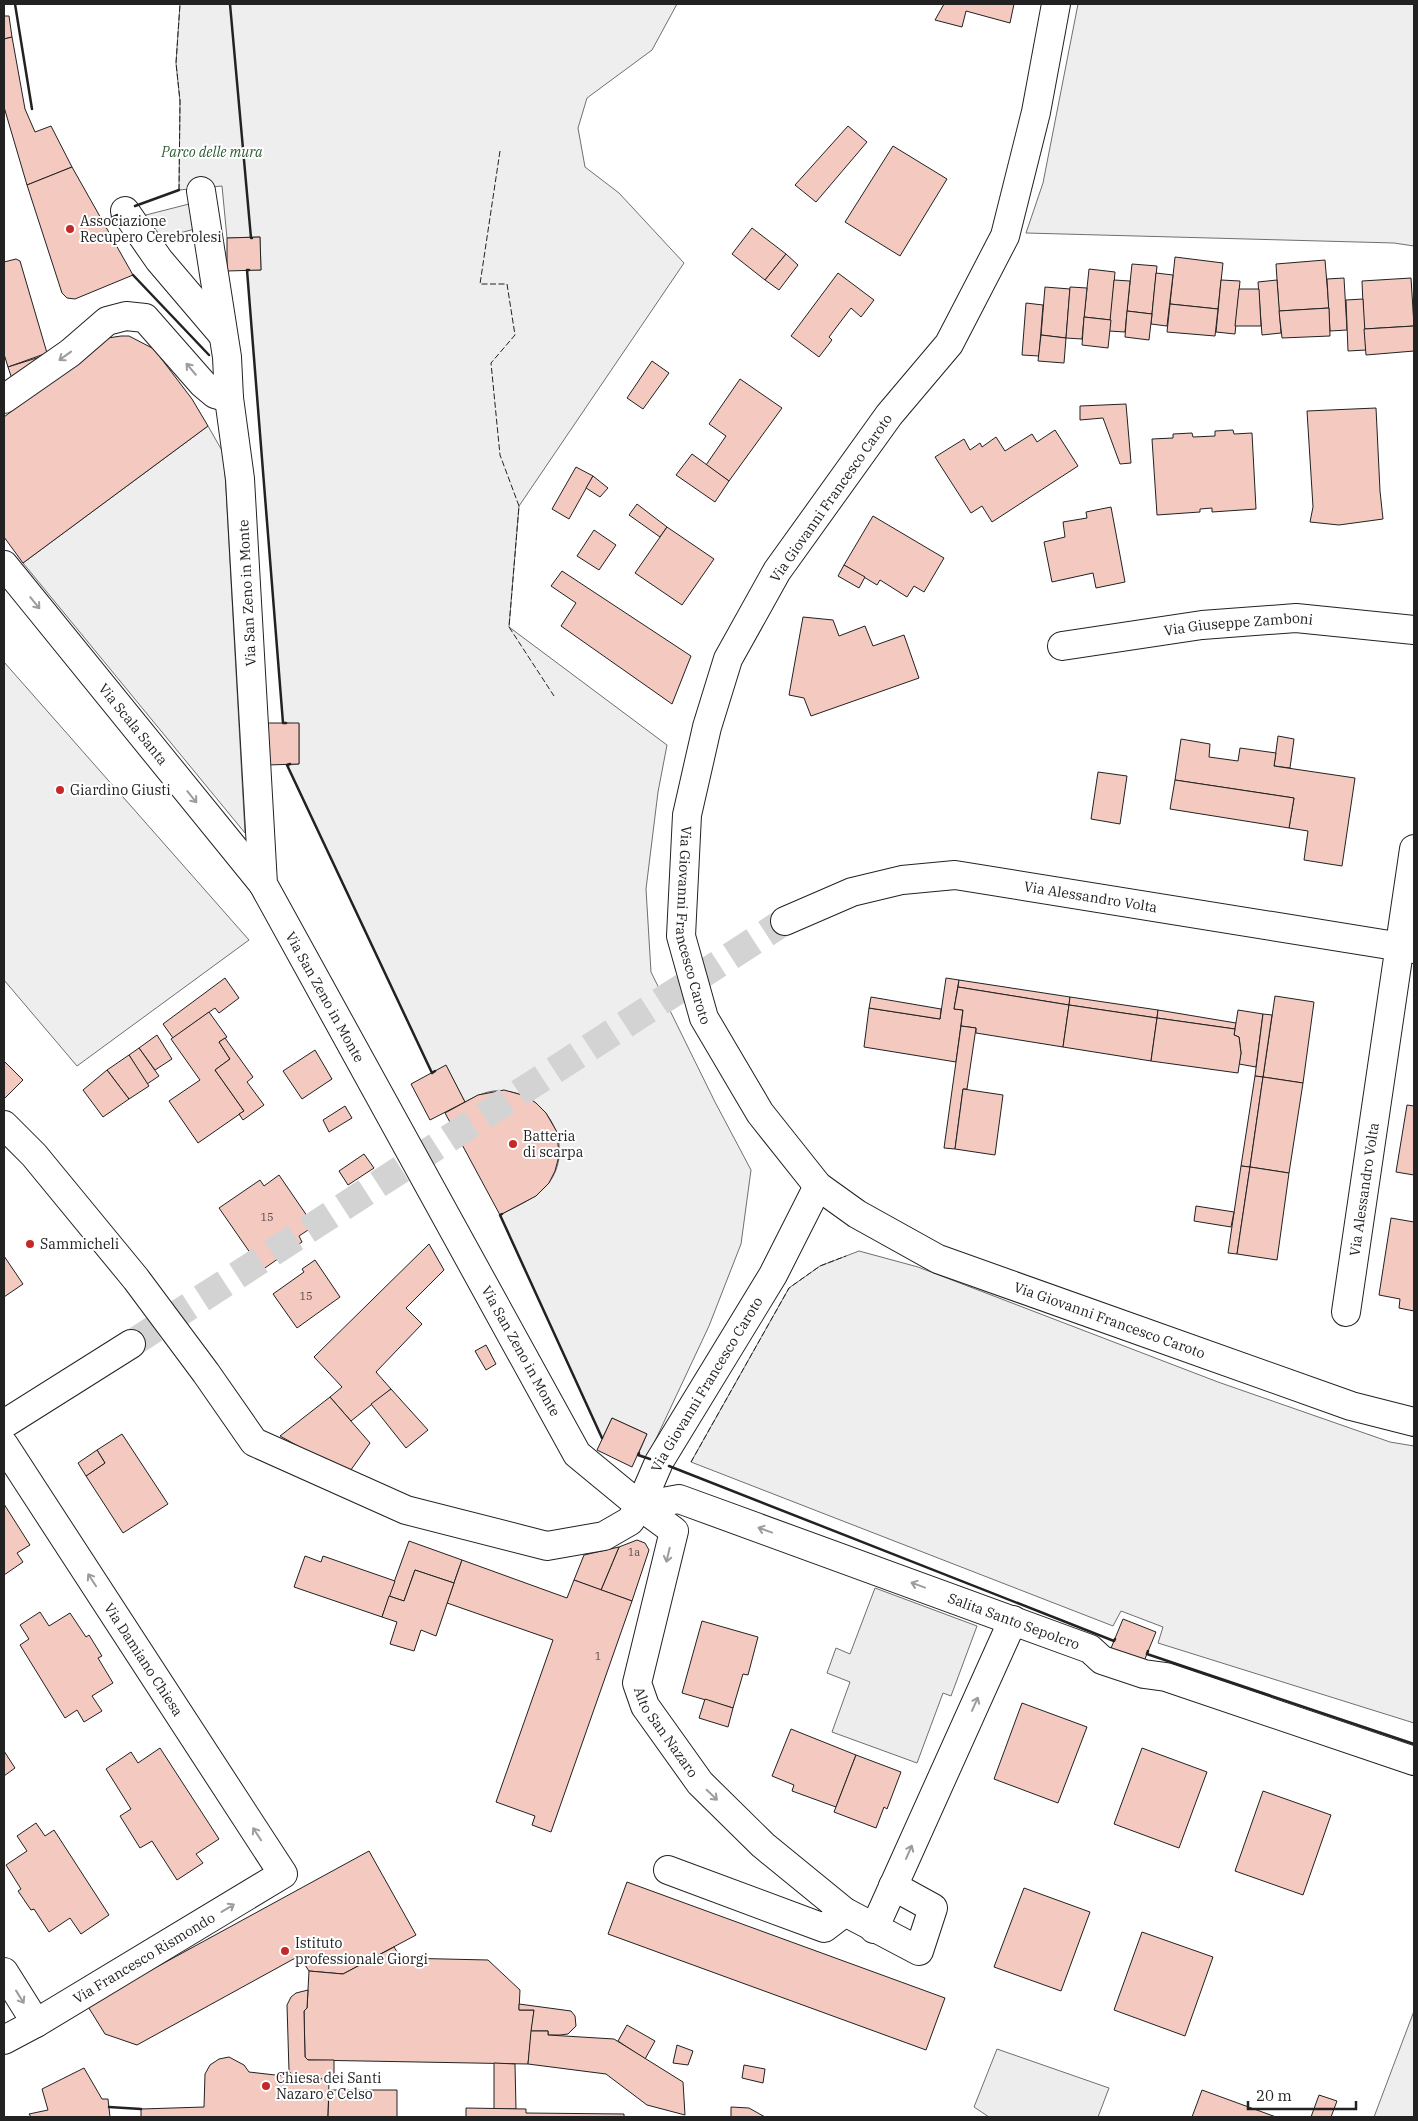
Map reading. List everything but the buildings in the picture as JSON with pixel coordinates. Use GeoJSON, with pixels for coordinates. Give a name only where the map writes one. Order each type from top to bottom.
{"type":"FeatureCollection","features":[{"type":"Feature","properties":{"kind":"street","name":"Via Giovanni Francesco Caroto"},"geometry":{"type":"LineString","coordinates":[[1056,4],[1036,112],[1005,236],[949,344],[889,415],[777,571],[728,659],[707,727],[687,815],[681,936],[704,1018],[760,1113],[818,1186],[857,1214],[938,1259],[1351,1406],[1414,1422]]}},
{"type":"Feature","properties":{"kind":"street","name":"Via San Zeno in Monte"},"geometry":{"type":"LineString","coordinates":[[201,191],[227,357],[229,398],[240,479],[263,884],[577,1454],[640,1506]]}},
{"type":"Feature","properties":{"kind":"street"},"geometry":{"type":"LineString","coordinates":[[125,211],[159,260],[222,334]]}},
{"type":"Feature","properties":{"kind":"street"},"geometry":{"type":"LineString","coordinates":[[4,399],[70,352],[107,321],[126,316],[145,318],[209,389],[215,394],[229,398]]}},
{"type":"Feature","properties":{"kind":"street","name":"Via Scala Santa"},"geometry":{"type":"LineString","coordinates":[[4,566],[263,884]]}},
{"type":"Feature","properties":{"kind":"street","name":"Via Giuseppe Zamboni"},"geometry":{"type":"LineString","coordinates":[[1062,646],[1202,625],[1296,618],[1414,630]]}},
{"type":"Feature","properties":{"kind":"street"},"geometry":{"type":"LineString","coordinates":[[1408,948],[1414,848]]}},
{"type":"Feature","properties":{"kind":"street","name":"Via Alessandro Volta"},"geometry":{"type":"LineString","coordinates":[[785,921],[852,892],[902,880],[955,875],[1408,948],[1346,1312]]}},
{"type":"Feature","properties":{"kind":"street"},"geometry":{"type":"LineString","coordinates":[[4,1125],[34,1155],[136,1279],[206,1373],[254,1442],[406,1510],[546,1546],[604,1536],[630,1521],[640,1506]]}},
{"type":"Feature","properties":{"kind":"street","name":"Via Giovanni Francesco Caroto"},"geometry":{"type":"LineString","coordinates":[[640,1506],[659,1462],[773,1275],[818,1186]]}},
{"type":"Feature","properties":{"kind":"street"},"geometry":{"type":"LineString","coordinates":[[4,1424],[131,1344]]}},
{"type":"Feature","properties":{"kind":"street","name":"Via Damiano Chiesa"},"geometry":{"type":"LineString","coordinates":[[4,1445],[284,1874]]}},
{"type":"Feature","properties":{"kind":"street","name":"Salita Santo Sepolcro"},"geometry":{"type":"LineString","coordinates":[[640,1506],[679,1499],[1090,1649],[1102,1660],[1144,1674],[1166,1677],[1414,1761]]}},
{"type":"Feature","properties":{"kind":"street","name":"Alto San Nazaro"},"geometry":{"type":"LineString","coordinates":[[640,1506],[674,1531],[638,1682],[645,1706],[700,1783],[762,1845],[845,1912],[874,1929],[919,1951],[933,1908],[893,1886]]}},
{"type":"Feature","properties":{"kind":"street"},"geometry":{"type":"LineString","coordinates":[[874,1929],[1013,1620]]}},
{"type":"Feature","properties":{"kind":"street"},"geometry":{"type":"LineString","coordinates":[[668,1870],[824,1928],[845,1912]]}},
{"type":"Feature","properties":{"kind":"street","name":"Via Francesco Rismondo"},"geometry":{"type":"LineString","coordinates":[[4,2040],[36,2023],[284,1874]]}},
{"type":"Feature","properties":{"kind":"street"},"geometry":{"type":"LineString","coordinates":[[4,1972],[36,2023]]}},
{"type":"Feature","properties":{"kind":"green space","name":"Parco delle mura"},"geometry":{"type":"Polygon","coordinates":[[[180,4],[677,4],[652,50],[587,98],[578,128],[585,167],[619,193],[684,263],[519,506],[509,627],[667,745],[658,792],[646,889],[651,972],[751,1170],[741,1244],[709,1326],[647,1458],[638,1455],[647,1434],[612,1418],[602,1439],[500,1215],[532,1198],[548,1184],[556,1170],[559,1155],[558,1140],[554,1126],[534,1102],[521,1095],[505,1091],[494,1091],[479,1095],[465,1102],[446,1066],[432,1073],[287,765],[299,764],[299,724],[283,723],[247,270],[261,270],[260,237],[227,238],[222,186],[179,190],[180,101],[176,63],[180,4]]]}},
{"type":"Feature","properties":{"kind":"green space"},"geometry":{"type":"Polygon","coordinates":[[[1078,4],[1414,4],[1414,246],[1394,243],[1026,233],[1043,183],[1078,4]]]}},
{"type":"Feature","properties":{"kind":"green space"},"geometry":{"type":"Polygon","coordinates":[[[208,426],[224,454],[245,833],[23,563],[208,426]]]}},
{"type":"Feature","properties":{"kind":"green space","name":"Giardino Giusti"},"geometry":{"type":"Polygon","coordinates":[[[4,662],[249,940],[77,1066],[4,980],[4,662]]]}},
{"type":"Feature","properties":{"kind":"green space"},"geometry":{"type":"Polygon","coordinates":[[[859,1251],[918,1267],[1218,1382],[1390,1442],[1414,1446],[1414,1723],[1158,1643],[1163,1627],[1121,1611],[1113,1626],[691,1462],[789,1288],[820,1266],[859,1251]]]}},
{"type":"Feature","properties":{"kind":"green space"},"geometry":{"type":"Polygon","coordinates":[[[1414,2011],[1414,2117],[1374,2117],[1414,2011]]]}},
{"type":"Feature","properties":{"kind":"shaded area"},"geometry":{"type":"Polygon","coordinates":[[[189,204],[195,229],[149,241],[142,216],[189,204]]]}},
{"type":"Feature","properties":{"kind":"shaded area"},"geometry":{"type":"Polygon","coordinates":[[[875,1588],[977,1626],[951,1696],[943,1693],[917,1763],[832,1732],[850,1682],[827,1673],[836,1648],[850,1654],[875,1588]]]}},
{"type":"Feature","properties":{"kind":"shaded area"},"geometry":{"type":"Polygon","coordinates":[[[997,2049],[1109,2088],[1098,2117],[989,2117],[974,2107],[997,2049]]]}},
{"type":"Feature","properties":{"kind":"tunnel"},"geometry":{"type":"LineString","coordinates":[[131,1344],[785,921]]}},
{"type":"Feature","properties":{"kind":"fence"},"geometry":{"type":"LineString","coordinates":[[179,190],[180,101],[176,63],[180,4]]}},
{"type":"Feature","properties":{"kind":"fence"},"geometry":{"type":"LineString","coordinates":[[500,151],[480,284],[507,284],[515,335],[491,363],[500,455],[519,506],[509,627],[554,696]]}},
{"type":"Feature","properties":{"kind":"fence"},"geometry":{"type":"LineString","coordinates":[[691,1462],[789,1288],[820,1266],[846,1256]]}},
{"type":"Feature","properties":{"kind":"wall"},"geometry":{"type":"LineString","coordinates":[[15,4],[32,109]]}},
{"type":"Feature","properties":{"kind":"wall"},"geometry":{"type":"LineString","coordinates":[[230,4],[252,238]]}},
{"type":"Feature","properties":{"kind":"wall"},"geometry":{"type":"LineString","coordinates":[[135,206],[179,190]]}},
{"type":"Feature","properties":{"kind":"wall"},"geometry":{"type":"LineString","coordinates":[[103,222],[117,215]]}},
{"type":"Feature","properties":{"kind":"wall"},"geometry":{"type":"LineString","coordinates":[[249,270],[247,270],[283,723],[286,723]]}},
{"type":"Feature","properties":{"kind":"wall"},"geometry":{"type":"LineString","coordinates":[[133,275],[209,355]]}},
{"type":"Feature","properties":{"kind":"wall"},"geometry":{"type":"LineString","coordinates":[[290,764],[287,765],[432,1073],[435,1071]]}},
{"type":"Feature","properties":{"kind":"wall"},"geometry":{"type":"LineString","coordinates":[[502,1214],[500,1215],[602,1438]]}},
{"type":"Feature","properties":{"kind":"wall"},"geometry":{"type":"LineString","coordinates":[[639,1453],[638,1455],[650,1459]]}},
{"type":"Feature","properties":{"kind":"wall"},"geometry":{"type":"LineString","coordinates":[[669,1466],[1114,1641],[1115,1639]]}},
{"type":"Feature","properties":{"kind":"wall"},"geometry":{"type":"LineString","coordinates":[[1148,1651],[1147,1654],[1414,1744]]}},
{"type":"Feature","properties":{"kind":"wall"},"geometry":{"type":"LineString","coordinates":[[109,2107],[141,2109]]}},
{"type":"Feature","properties":{"kind":"place","name":"Associazione Recupero Cerebrolesi"},"geometry":{"type":"Point","coordinates":[70,229]}},
{"type":"Feature","properties":{"kind":"place","name":"Giardino Giusti"},"geometry":{"type":"Point","coordinates":[60,790]}},
{"type":"Feature","properties":{"kind":"place","name":"Batteria di scarpa"},"geometry":{"type":"Point","coordinates":[513,1144]}},
{"type":"Feature","properties":{"kind":"place","name":"Sammicheli"},"geometry":{"type":"Point","coordinates":[30,1244]}},
{"type":"Feature","properties":{"kind":"place","name":"Istituto professionale Giorgi"},"geometry":{"type":"Point","coordinates":[285,1951]}},
{"type":"Feature","properties":{"kind":"place","name":"Chiesa dei Santi Nazaro e Celso"},"geometry":{"type":"Point","coordinates":[266,2086]}}]}
